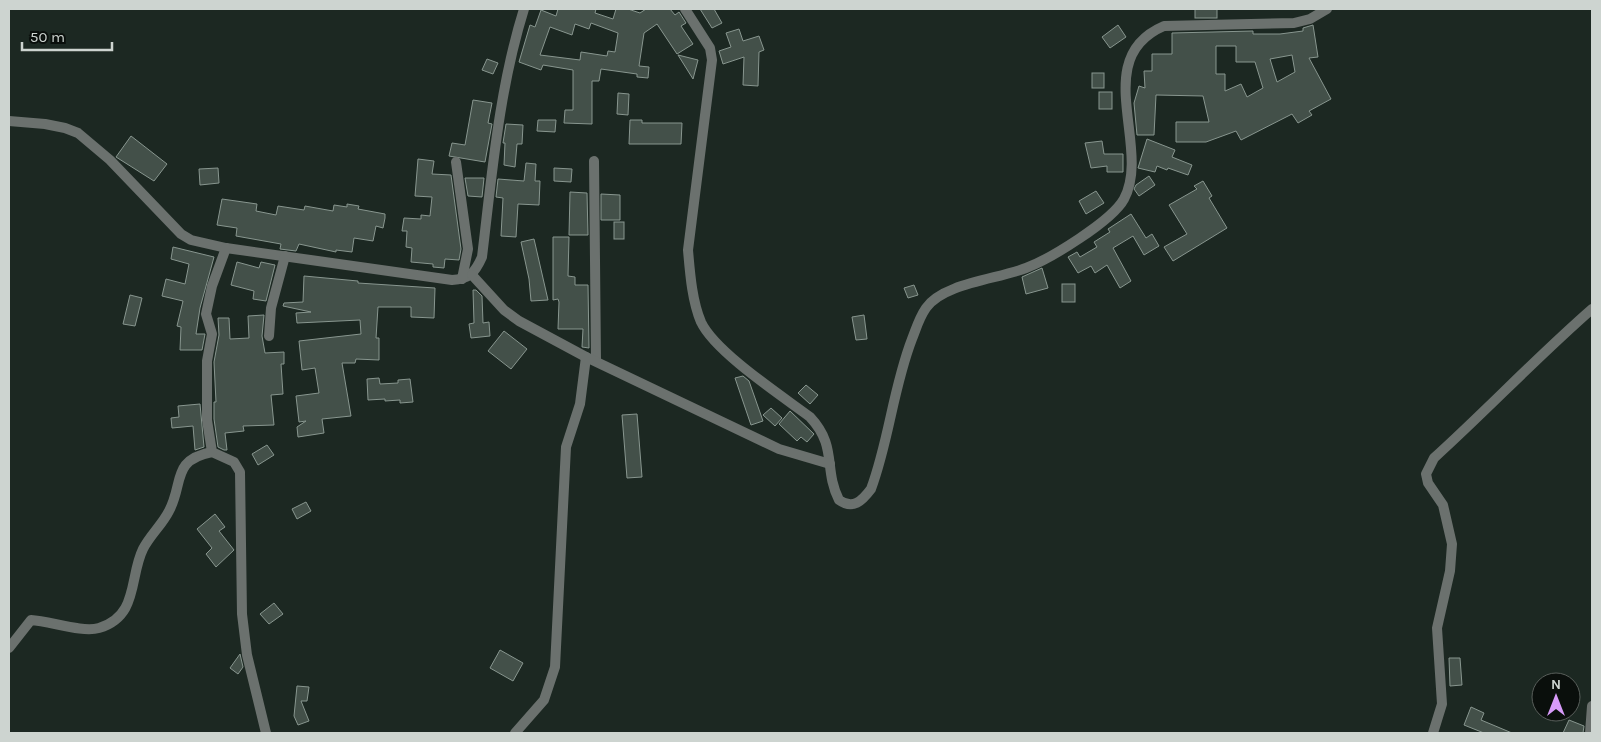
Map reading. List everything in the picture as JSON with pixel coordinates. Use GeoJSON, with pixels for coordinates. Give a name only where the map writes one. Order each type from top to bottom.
{"type":"FeatureCollection","features":[{"type":"Feature","properties":{"kind":"street"},"geometry":{"type":"LineString","coordinates":[[9,121],[45,124],[78,133],[110,160],[182,234],[191,240],[226,248],[462,279],[472,275],[482,257],[500,112],[515,36],[524,9]]}},
{"type":"Feature","properties":{"kind":"street"},"geometry":{"type":"LineString","coordinates":[[685,9],[710,48],[712,60],[688,250],[690,277],[701,322],[715,343],[810,417],[820,428],[826,438],[835,491],[839,500],[844,503],[858,503],[872,490],[906,353],[926,307],[939,296],[955,289],[1028,268],[1102,224],[1113,214],[1125,198],[1130,170],[1125,86],[1133,56],[1142,41],[1152,32],[1164,26],[1294,23],[1310,19],[1327,9]]}},
{"type":"Feature","properties":{"kind":"street"},"geometry":{"type":"LineString","coordinates":[[515,733],[544,700],[555,668],[566,447],[580,404],[591,359],[594,161]]}},
{"type":"Feature","properties":{"kind":"street"},"geometry":{"type":"LineString","coordinates":[[456,162],[468,248],[462,279]]}},
{"type":"Feature","properties":{"kind":"street"},"geometry":{"type":"LineString","coordinates":[[212,452],[207,420],[207,361],[212,339],[206,314],[212,286],[226,248]]}},
{"type":"Feature","properties":{"kind":"street"},"geometry":{"type":"LineString","coordinates":[[269,336],[271,308],[285,256]]}},
{"type":"Feature","properties":{"kind":"street"},"geometry":{"type":"LineString","coordinates":[[472,275],[504,310],[519,321],[591,359],[779,450],[830,464]]}},
{"type":"Feature","properties":{"kind":"street"},"geometry":{"type":"LineString","coordinates":[[1433,733],[1442,704],[1437,628],[1450,571],[1452,544],[1447,514],[1428,483],[1426,474],[1429,465],[1434,458],[1500,397],[1548,346],[1592,309]]}},
{"type":"Feature","properties":{"kind":"street"},"geometry":{"type":"LineString","coordinates":[[9,648],[31,620],[88,630],[106,625],[115,619],[129,599],[143,549],[175,499],[178,477],[196,455],[212,452],[234,462],[240,472],[242,614],[247,655],[266,733]]}},
{"type":"Feature","properties":{"kind":"street"},"geometry":{"type":"LineString","coordinates":[[1590,733],[1592,706]]}},
{"type":"Feature","properties":{"kind":"building"},"geometry":{"type":"Polygon","coordinates":[[[558,9],[596,9],[595,13],[613,19],[616,9],[628,9],[640,13],[646,9],[670,9],[675,15],[679,12],[686,23],[681,26],[693,44],[677,54],[657,24],[644,33],[639,66],[649,67],[648,78],[637,77],[637,74],[601,69],[599,81],[592,81],[592,124],[564,123],[565,110],[573,110],[573,70],[543,65],[541,70],[519,62],[530,25],[535,27],[541,10],[556,16],[558,9]],[[591,23],[589,29],[575,24],[572,35],[550,27],[540,55],[580,60],[581,52],[607,56],[608,51],[615,52],[618,33],[591,23]]]}},
{"type":"Feature","properties":{"kind":"building"},"geometry":{"type":"Polygon","coordinates":[[[700,9],[714,9],[722,23],[712,28],[700,9]]]}},
{"type":"Feature","properties":{"kind":"building"},"geometry":{"type":"Polygon","coordinates":[[[1195,9],[1217,9],[1217,18],[1195,18],[1195,9]]]}},
{"type":"Feature","properties":{"kind":"building"},"geometry":{"type":"Polygon","coordinates":[[[1118,25],[1126,37],[1110,48],[1102,37],[1118,25]]]}},
{"type":"Feature","properties":{"kind":"building"},"geometry":{"type":"Polygon","coordinates":[[[1313,25],[1318,57],[1309,58],[1331,99],[1309,111],[1312,115],[1298,123],[1292,114],[1241,140],[1236,131],[1206,142],[1176,142],[1176,122],[1209,122],[1203,96],[1156,95],[1154,135],[1137,135],[1134,103],[1139,86],[1145,88],[1144,71],[1152,71],[1152,54],[1172,54],[1172,33],[1253,31],[1253,34],[1280,34],[1303,31],[1303,28],[1313,25]],[[1216,46],[1216,74],[1225,74],[1225,91],[1241,84],[1247,97],[1263,88],[1255,62],[1236,62],[1236,46],[1216,46]],[[1292,55],[1270,59],[1277,82],[1295,72],[1292,55]]]}},
{"type":"Feature","properties":{"kind":"building"},"geometry":{"type":"Polygon","coordinates":[[[739,29],[743,41],[759,36],[764,50],[759,52],[758,86],[743,85],[744,57],[723,64],[719,51],[731,47],[726,33],[739,29]]]}},
{"type":"Feature","properties":{"kind":"building"},"geometry":{"type":"Polygon","coordinates":[[[678,55],[698,60],[693,79],[678,55]]]}},
{"type":"Feature","properties":{"kind":"building"},"geometry":{"type":"Polygon","coordinates":[[[487,59],[498,63],[493,74],[482,70],[487,59]]]}},
{"type":"Feature","properties":{"kind":"building"},"geometry":{"type":"Polygon","coordinates":[[[1092,73],[1104,73],[1104,88],[1092,88],[1092,73]]]}},
{"type":"Feature","properties":{"kind":"building"},"geometry":{"type":"Polygon","coordinates":[[[1099,92],[1112,92],[1112,109],[1099,109],[1099,92]]]}},
{"type":"Feature","properties":{"kind":"building"},"geometry":{"type":"Polygon","coordinates":[[[618,93],[629,94],[628,115],[617,114],[618,93]]]}},
{"type":"Feature","properties":{"kind":"building"},"geometry":{"type":"Polygon","coordinates":[[[473,100],[492,103],[488,123],[492,124],[485,162],[449,156],[452,143],[465,145],[473,100]]]}},
{"type":"Feature","properties":{"kind":"building"},"geometry":{"type":"Polygon","coordinates":[[[538,120],[556,120],[555,132],[537,131],[538,120]]]}},
{"type":"Feature","properties":{"kind":"building"},"geometry":{"type":"Polygon","coordinates":[[[630,120],[642,120],[642,123],[682,123],[681,144],[629,144],[630,120]]]}},
{"type":"Feature","properties":{"kind":"building"},"geometry":{"type":"Polygon","coordinates":[[[506,124],[523,125],[522,144],[517,144],[515,167],[504,165],[505,143],[503,143],[506,124]]]}},
{"type":"Feature","properties":{"kind":"building"},"geometry":{"type":"Polygon","coordinates":[[[131,136],[167,164],[154,181],[116,157],[131,136]]]}},
{"type":"Feature","properties":{"kind":"building"},"geometry":{"type":"Polygon","coordinates":[[[1147,139],[1175,150],[1172,157],[1192,165],[1188,175],[1157,166],[1155,172],[1138,168],[1147,139]]]}},
{"type":"Feature","properties":{"kind":"building"},"geometry":{"type":"Polygon","coordinates":[[[1102,141],[1104,154],[1123,154],[1123,172],[1107,172],[1107,166],[1091,168],[1085,143],[1102,141]]]}},
{"type":"Feature","properties":{"kind":"building"},"geometry":{"type":"Polygon","coordinates":[[[418,159],[434,161],[432,174],[451,175],[461,249],[459,260],[445,259],[444,268],[433,267],[433,264],[411,262],[412,248],[406,247],[407,231],[402,231],[404,218],[421,219],[421,215],[430,216],[432,197],[415,196],[418,159]]]}},
{"type":"Feature","properties":{"kind":"building"},"geometry":{"type":"Polygon","coordinates":[[[526,163],[536,164],[535,181],[540,181],[539,205],[518,204],[516,237],[501,236],[503,198],[496,197],[498,179],[524,181],[526,163]]]}},
{"type":"Feature","properties":{"kind":"building"},"geometry":{"type":"Polygon","coordinates":[[[218,168],[219,183],[200,185],[199,169],[218,168]]]}},
{"type":"Feature","properties":{"kind":"building"},"geometry":{"type":"Polygon","coordinates":[[[554,168],[572,169],[571,182],[554,181],[554,168]]]}},
{"type":"Feature","properties":{"kind":"building"},"geometry":{"type":"Polygon","coordinates":[[[1149,176],[1155,185],[1139,196],[1134,189],[1136,185],[1149,176]]]}},
{"type":"Feature","properties":{"kind":"building"},"geometry":{"type":"Polygon","coordinates":[[[465,178],[484,178],[482,197],[468,196],[465,178]]]}},
{"type":"Feature","properties":{"kind":"building"},"geometry":{"type":"Polygon","coordinates":[[[1203,181],[1212,196],[1209,198],[1227,228],[1173,261],[1164,247],[1187,234],[1169,205],[1197,189],[1194,186],[1203,181]]]}},
{"type":"Feature","properties":{"kind":"building"},"geometry":{"type":"Polygon","coordinates":[[[1096,191],[1104,203],[1086,214],[1079,201],[1096,191]]]}},
{"type":"Feature","properties":{"kind":"building"},"geometry":{"type":"Polygon","coordinates":[[[570,192],[587,193],[588,235],[569,235],[570,192]]]}},
{"type":"Feature","properties":{"kind":"building"},"geometry":{"type":"Polygon","coordinates":[[[601,194],[620,195],[620,220],[601,220],[601,194]]]}},
{"type":"Feature","properties":{"kind":"building"},"geometry":{"type":"Polygon","coordinates":[[[222,199],[257,204],[256,211],[276,215],[278,206],[304,210],[305,206],[333,211],[334,205],[347,207],[347,204],[359,206],[358,209],[385,214],[385,218],[383,228],[376,226],[373,241],[354,238],[352,252],[336,250],[336,252],[299,244],[296,251],[280,249],[281,244],[236,236],[237,228],[217,225],[222,199]]]}},
{"type":"Feature","properties":{"kind":"building"},"geometry":{"type":"Polygon","coordinates":[[[1131,214],[1146,238],[1152,234],[1159,246],[1144,255],[1133,236],[1113,248],[1131,281],[1120,288],[1107,265],[1095,273],[1091,266],[1078,273],[1068,257],[1077,252],[1080,257],[1097,247],[1094,242],[1110,232],[1108,229],[1131,214]]]}},
{"type":"Feature","properties":{"kind":"building"},"geometry":{"type":"Polygon","coordinates":[[[614,222],[624,222],[624,239],[614,239],[614,222]]]}},
{"type":"Feature","properties":{"kind":"building"},"geometry":{"type":"Polygon","coordinates":[[[553,237],[569,237],[568,276],[575,277],[575,285],[588,285],[589,348],[582,347],[583,329],[558,329],[559,302],[558,299],[553,300],[553,237]]]}},
{"type":"Feature","properties":{"kind":"building"},"geometry":{"type":"Polygon","coordinates":[[[534,239],[548,300],[531,301],[529,279],[521,242],[534,239]]]}},
{"type":"Feature","properties":{"kind":"building"},"geometry":{"type":"Polygon","coordinates":[[[173,247],[214,257],[200,308],[196,334],[205,334],[202,350],[180,350],[181,327],[177,326],[183,301],[162,296],[166,279],[185,284],[189,264],[171,259],[173,247]]]}},
{"type":"Feature","properties":{"kind":"building"},"geometry":{"type":"Polygon","coordinates":[[[237,262],[259,268],[261,262],[275,265],[266,301],[253,299],[254,291],[231,285],[237,262]]]}},
{"type":"Feature","properties":{"kind":"building"},"geometry":{"type":"Polygon","coordinates":[[[1042,268],[1048,288],[1026,294],[1022,277],[1042,268]]]}},
{"type":"Feature","properties":{"kind":"building"},"geometry":{"type":"Polygon","coordinates":[[[304,276],[358,281],[358,283],[435,288],[434,318],[411,317],[411,307],[378,307],[376,338],[379,338],[379,360],[356,359],[355,363],[342,363],[351,416],[322,419],[324,433],[298,437],[297,427],[306,421],[299,422],[296,396],[319,393],[315,368],[302,370],[299,341],[361,334],[360,320],[297,323],[296,313],[311,312],[283,306],[284,303],[303,302],[304,276]]]}},
{"type":"Feature","properties":{"kind":"building"},"geometry":{"type":"Polygon","coordinates":[[[1062,284],[1075,284],[1075,302],[1062,302],[1062,284]]]}},
{"type":"Feature","properties":{"kind":"building"},"geometry":{"type":"Polygon","coordinates":[[[914,285],[918,295],[908,298],[904,288],[914,285]]]}},
{"type":"Feature","properties":{"kind":"building"},"geometry":{"type":"Polygon","coordinates":[[[473,290],[476,290],[482,296],[483,323],[489,322],[490,336],[471,338],[469,324],[474,323],[473,290]]]}},
{"type":"Feature","properties":{"kind":"building"},"geometry":{"type":"Polygon","coordinates":[[[130,295],[142,298],[135,326],[123,324],[130,295]]]}},
{"type":"Feature","properties":{"kind":"building"},"geometry":{"type":"Polygon","coordinates":[[[264,315],[262,336],[265,353],[284,352],[284,364],[281,364],[283,394],[271,395],[274,425],[243,426],[244,431],[225,433],[227,450],[224,450],[218,447],[214,419],[214,402],[216,402],[214,362],[219,335],[218,318],[229,318],[230,339],[249,338],[248,316],[264,315]]]}},
{"type":"Feature","properties":{"kind":"building"},"geometry":{"type":"Polygon","coordinates":[[[864,315],[867,339],[856,340],[852,317],[864,315]]]}},
{"type":"Feature","properties":{"kind":"building"},"geometry":{"type":"Polygon","coordinates":[[[504,331],[527,349],[511,369],[488,351],[504,331]]]}},
{"type":"Feature","properties":{"kind":"building"},"geometry":{"type":"Polygon","coordinates":[[[743,376],[749,381],[763,421],[751,425],[735,378],[743,376]]]}},
{"type":"Feature","properties":{"kind":"building"},"geometry":{"type":"Polygon","coordinates":[[[379,378],[380,384],[398,383],[398,380],[410,379],[413,402],[400,403],[400,400],[385,401],[385,399],[368,400],[367,379],[379,378]]]}},
{"type":"Feature","properties":{"kind":"building"},"geometry":{"type":"Polygon","coordinates":[[[806,385],[818,395],[810,404],[798,393],[806,385]]]}},
{"type":"Feature","properties":{"kind":"building"},"geometry":{"type":"Polygon","coordinates":[[[200,404],[204,447],[195,450],[193,426],[172,428],[171,418],[179,417],[178,406],[200,404]]]}},
{"type":"Feature","properties":{"kind":"building"},"geometry":{"type":"Polygon","coordinates":[[[771,408],[782,418],[775,426],[763,415],[771,408]]]}},
{"type":"Feature","properties":{"kind":"building"},"geometry":{"type":"Polygon","coordinates":[[[790,411],[814,434],[807,442],[801,437],[797,441],[779,424],[790,411]]]}},
{"type":"Feature","properties":{"kind":"building"},"geometry":{"type":"Polygon","coordinates":[[[637,414],[642,477],[627,478],[622,415],[637,414]]]}},
{"type":"Feature","properties":{"kind":"building"},"geometry":{"type":"Polygon","coordinates":[[[267,445],[274,455],[258,465],[252,454],[267,445]]]}},
{"type":"Feature","properties":{"kind":"building"},"geometry":{"type":"Polygon","coordinates":[[[306,502],[311,511],[297,519],[292,509],[306,502]]]}},
{"type":"Feature","properties":{"kind":"building"},"geometry":{"type":"Polygon","coordinates":[[[215,514],[225,527],[219,531],[234,550],[216,567],[206,554],[212,548],[197,529],[215,514]]]}},
{"type":"Feature","properties":{"kind":"building"},"geometry":{"type":"Polygon","coordinates":[[[274,603],[283,614],[269,624],[260,614],[274,603]]]}},
{"type":"Feature","properties":{"kind":"building"},"geometry":{"type":"Polygon","coordinates":[[[500,650],[523,663],[513,681],[490,668],[500,650]]]}},
{"type":"Feature","properties":{"kind":"building"},"geometry":{"type":"Polygon","coordinates":[[[240,654],[243,667],[238,674],[230,668],[240,654]]]}},
{"type":"Feature","properties":{"kind":"building"},"geometry":{"type":"Polygon","coordinates":[[[1449,658],[1460,658],[1462,685],[1450,686],[1449,658]]]}},
{"type":"Feature","properties":{"kind":"building"},"geometry":{"type":"Polygon","coordinates":[[[297,686],[309,687],[307,701],[301,701],[309,721],[298,725],[294,716],[297,686]]]}},
{"type":"Feature","properties":{"kind":"building"},"geometry":{"type":"Polygon","coordinates":[[[1471,707],[1484,713],[1481,720],[1512,733],[1484,733],[1464,725],[1471,707]]]}},
{"type":"Feature","properties":{"kind":"building"},"geometry":{"type":"Polygon","coordinates":[[[1568,722],[1584,726],[1583,733],[1563,733],[1568,722]]]}}]}
